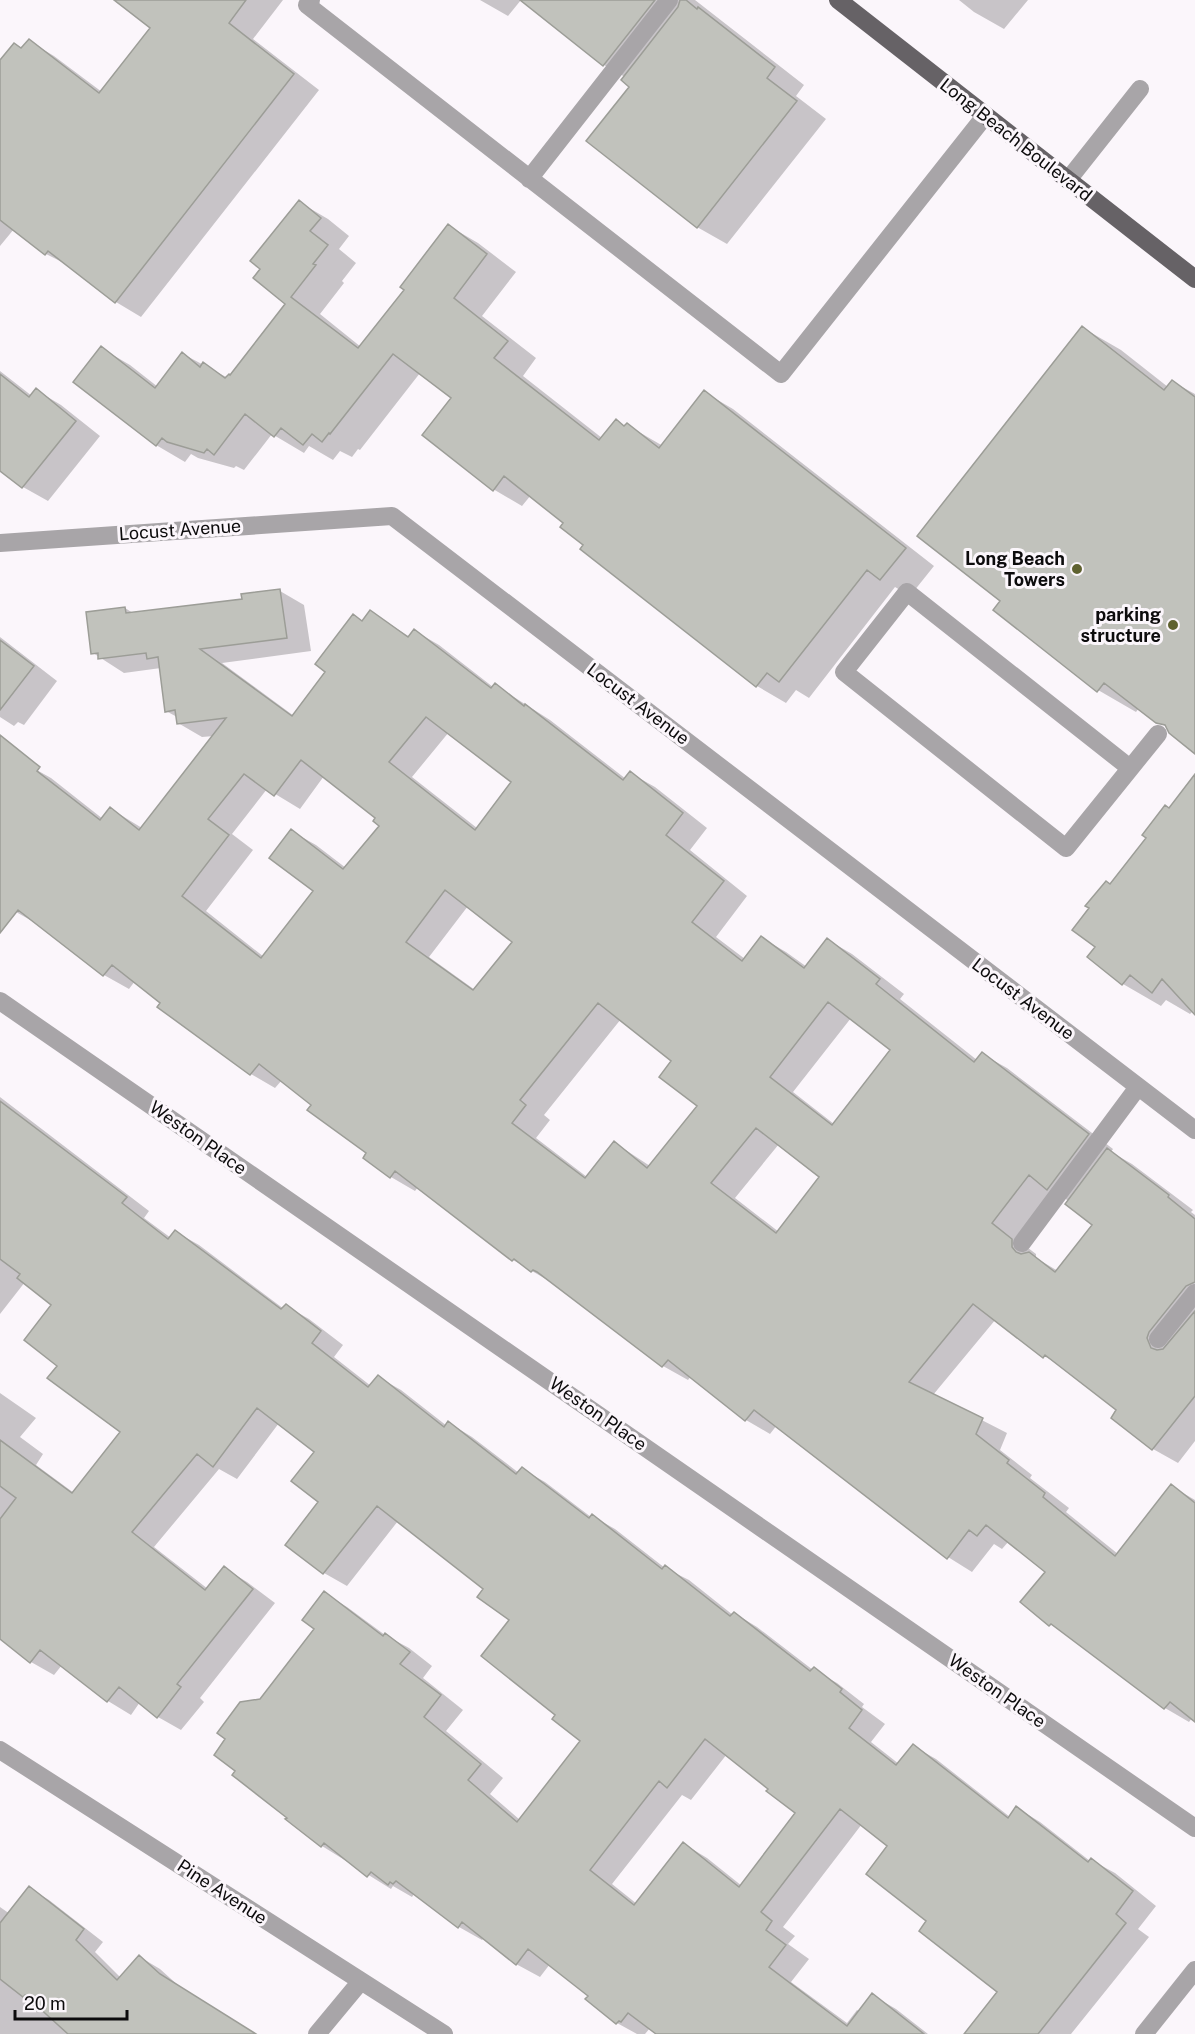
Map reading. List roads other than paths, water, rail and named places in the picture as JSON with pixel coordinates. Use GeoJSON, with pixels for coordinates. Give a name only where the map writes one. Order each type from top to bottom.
{"type":"FeatureCollection","features":[{"type":"Feature","properties":{"kind":"main road","name":"Long Beach Boulevard"},"geometry":{"type":"LineString","coordinates":[[838,0],[1195,279]]}},
{"type":"Feature","properties":{"kind":"street"},"geometry":{"type":"LineString","coordinates":[[310,0],[307,4],[781,374],[985,116]]}},
{"type":"Feature","properties":{"kind":"street"},"geometry":{"type":"LineString","coordinates":[[529,179],[669,0]]}},
{"type":"Feature","properties":{"kind":"street"},"geometry":{"type":"LineString","coordinates":[[1068,180],[1140,89]]}},
{"type":"Feature","properties":{"kind":"street","name":"Locust Avenue"},"geometry":{"type":"LineString","coordinates":[[0,543],[392,516],[1195,1130]]}},
{"type":"Feature","properties":{"kind":"street"},"geometry":{"type":"LineString","coordinates":[[1130,768],[907,592],[843,672],[1066,848],[1158,734]]}},
{"type":"Feature","properties":{"kind":"street","name":"Weston Place"},"geometry":{"type":"LineString","coordinates":[[0,1001],[1195,1828]]}},
{"type":"Feature","properties":{"kind":"street"},"geometry":{"type":"LineString","coordinates":[[1022,1243],[1138,1087]]}},
{"type":"Feature","properties":{"kind":"street"},"geometry":{"type":"LineString","coordinates":[[1158,1339],[1195,1293]]}},
{"type":"Feature","properties":{"kind":"street","name":"Pine Avenue"},"geometry":{"type":"LineString","coordinates":[[0,1750],[444,2034]]}},
{"type":"Feature","properties":{"kind":"street"},"geometry":{"type":"LineString","coordinates":[[1144,2034],[1195,1970]]}},
{"type":"Feature","properties":{"kind":"street"},"geometry":{"type":"LineString","coordinates":[[317,2034],[361,1981]]}},
{"type":"Feature","properties":{"kind":"place","name":"Long Beach Towers"},"geometry":{"type":"Point","coordinates":[1077,569]}},
{"type":"Feature","properties":{"kind":"place","name":"parking structure"},"geometry":{"type":"Point","coordinates":[1173,625]}}]}
